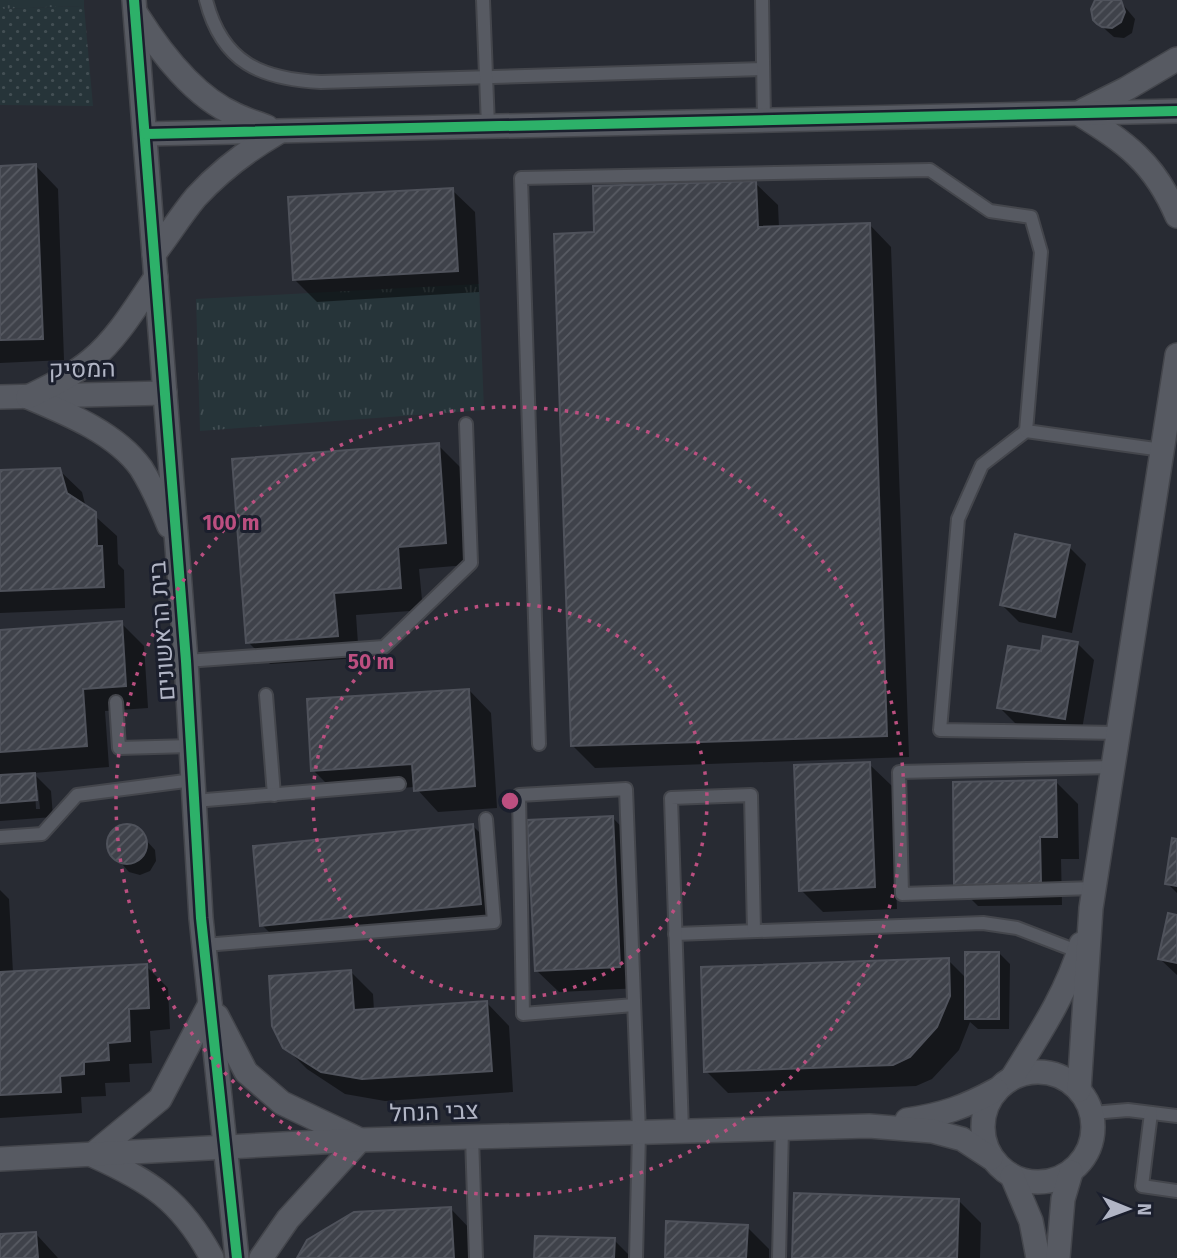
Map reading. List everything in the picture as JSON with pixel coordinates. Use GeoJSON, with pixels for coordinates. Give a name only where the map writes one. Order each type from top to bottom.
{"type":"FeatureCollection","features":[{"type":"Feature","properties":{"kind":"street"},"geometry":{"type":"LineString","coordinates":[[135,6],[162,51],[183,75],[211,100],[234,115],[280,131]]}},
{"type":"Feature","properties":{"kind":"street","name":"בית הראשונים"},"geometry":{"type":"LineString","coordinates":[[135,6],[186,662],[204,945],[237,1258]]}},
{"type":"Feature","properties":{"kind":"street"},"geometry":{"type":"LineString","coordinates":[[1078,113],[1177,59]]}},
{"type":"Feature","properties":{"kind":"street"},"geometry":{"type":"LineString","coordinates":[[145,134],[1177,111]]}},
{"type":"Feature","properties":{"kind":"street"},"geometry":{"type":"LineString","coordinates":[[1078,113],[1121,141],[1146,163],[1166,191],[1177,216]]}},
{"type":"Feature","properties":{"kind":"street"},"geometry":{"type":"LineString","coordinates":[[154,254],[196,197],[255,146],[280,131]]}},
{"type":"Feature","properties":{"kind":"street"},"geometry":{"type":"LineString","coordinates":[[28,397],[64,379],[93,359],[125,322],[156,277]]}},
{"type":"Feature","properties":{"kind":"street"},"geometry":{"type":"LineString","coordinates":[[1079,1090],[1084,954],[1177,355]]}},
{"type":"Feature","properties":{"kind":"street","name":"המסיק"},"geometry":{"type":"LineString","coordinates":[[0,397],[165,393]]}},
{"type":"Feature","properties":{"kind":"street"},"geometry":{"type":"LineString","coordinates":[[28,397],[75,417],[110,439],[139,466],[155,492],[177,545]]}},
{"type":"Feature","properties":{"kind":"street"},"geometry":{"type":"LineString","coordinates":[[1004,1084],[1029,1072],[1047,1072],[1065,1078],[1079,1090],[1090,1105],[1094,1123],[1093,1142],[1084,1159],[1072,1172],[1055,1181],[1036,1184],[1019,1180],[1003,1171],[991,1158],[984,1141],[983,1123],[987,1105],[1050,1015],[1084,954]]}},
{"type":"Feature","properties":{"kind":"street"},"geometry":{"type":"LineString","coordinates":[[210,1004],[246,1072],[282,1103],[360,1140],[288,1219],[261,1258]]}},
{"type":"Feature","properties":{"kind":"street"},"geometry":{"type":"LineString","coordinates":[[210,1004],[160,1099],[92,1155],[137,1175],[168,1197],[204,1242],[212,1258]]}},
{"type":"Feature","properties":{"kind":"street","name":"צבי הנחל"},"geometry":{"type":"LineString","coordinates":[[869,1126],[938,1116],[967,1106],[1004,1084]]}},
{"type":"Feature","properties":{"kind":"street","name":"צבי הנחל"},"geometry":{"type":"LineString","coordinates":[[0,1159],[360,1140],[869,1126],[932,1131],[952,1136],[962,1139],[991,1158]]}},
{"type":"Feature","properties":{"kind":"street"},"geometry":{"type":"LineString","coordinates":[[1058,1258],[1063,1199],[1072,1172]]}},
{"type":"Feature","properties":{"kind":"street"},"geometry":{"type":"LineString","coordinates":[[1012,1176],[1031,1221],[1038,1258]]}},
{"type":"Feature","properties":{"kind":"lane"},"geometry":{"type":"LineString","coordinates":[[206,0],[212,24],[225,44],[246,63],[268,75],[321,82],[763,69]]}},
{"type":"Feature","properties":{"kind":"lane"},"geometry":{"type":"LineString","coordinates":[[484,0],[488,127]]}},
{"type":"Feature","properties":{"kind":"lane"},"geometry":{"type":"LineString","coordinates":[[762,0],[764,120]]}},
{"type":"Feature","properties":{"kind":"lane"},"geometry":{"type":"LineString","coordinates":[[539,744],[520,178],[930,170],[990,211],[1031,217],[1041,252],[1026,431]]}},
{"type":"Feature","properties":{"kind":"lane"},"geometry":{"type":"LineString","coordinates":[[186,662],[384,647],[471,563],[466,424]]}},
{"type":"Feature","properties":{"kind":"lane"},"geometry":{"type":"LineString","coordinates":[[1118,733],[940,730],[958,519],[982,465],[1026,431],[1162,450]]}},
{"type":"Feature","properties":{"kind":"lane"},"geometry":{"type":"LineString","coordinates":[[266,695],[274,795]]}},
{"type":"Feature","properties":{"kind":"lane"},"geometry":{"type":"LineString","coordinates":[[116,702],[119,748],[191,746]]}},
{"type":"Feature","properties":{"kind":"lane"},"geometry":{"type":"LineString","coordinates":[[1093,898],[902,894],[899,772],[1113,767]]}},
{"type":"Feature","properties":{"kind":"lane"},"geometry":{"type":"LineString","coordinates":[[0,837],[42,834],[77,795],[193,790],[274,795],[399,784]]}},
{"type":"Feature","properties":{"kind":"lane"},"geometry":{"type":"LineString","coordinates":[[634,1005],[523,1014],[519,795],[625,789],[634,1005],[639,1132],[636,1258]]}},
{"type":"Feature","properties":{"kind":"lane"},"geometry":{"type":"LineString","coordinates":[[682,1131],[671,798],[751,795],[754,931]]}},
{"type":"Feature","properties":{"kind":"lane"},"geometry":{"type":"LineString","coordinates":[[204,945],[494,922],[486,819]]}},
{"type":"Feature","properties":{"kind":"lane"},"geometry":{"type":"LineString","coordinates":[[675,934],[983,923],[1017,928],[1084,954]]}},
{"type":"Feature","properties":{"kind":"lane"},"geometry":{"type":"LineString","coordinates":[[1092,1113],[1112,1109],[1177,1116]]}},
{"type":"Feature","properties":{"kind":"lane"},"geometry":{"type":"LineString","coordinates":[[1151,1113],[1142,1186],[1177,1192]]}},
{"type":"Feature","properties":{"kind":"lane"},"geometry":{"type":"LineString","coordinates":[[779,1258],[782,1128]]}},
{"type":"Feature","properties":{"kind":"lane"},"geometry":{"type":"LineString","coordinates":[[472,1137],[477,1258]]}},
{"type":"Feature","properties":{"kind":"green space"},"geometry":{"type":"Polygon","coordinates":[[[0,0],[84,0],[84,6],[0,9],[0,0]]]}},
{"type":"Feature","properties":{"kind":"green space"},"geometry":{"type":"Polygon","coordinates":[[[84,6],[93,106],[0,105],[0,9],[84,6]]]}},
{"type":"Feature","properties":{"kind":"green space"},"geometry":{"type":"Polygon","coordinates":[[[479,284],[484,410],[200,431],[196,299],[479,284]]]}},
{"type":"Feature","properties":{"kind":"building"},"geometry":{"type":"Polygon","coordinates":[[[1095,0],[1121,0],[1125,12],[1121,22],[1112,28],[1097,24],[1093,20],[1091,9],[1095,0]]]}},
{"type":"Feature","properties":{"kind":"building"},"geometry":{"type":"Polygon","coordinates":[[[36,164],[43,339],[0,340],[0,166],[36,164]]]}},
{"type":"Feature","properties":{"kind":"building"},"geometry":{"type":"Polygon","coordinates":[[[756,181],[758,227],[870,223],[887,736],[571,746],[554,234],[594,232],[593,186],[756,181]]]}},
{"type":"Feature","properties":{"kind":"building"},"geometry":{"type":"Polygon","coordinates":[[[453,188],[458,271],[293,280],[288,197],[453,188]]]}},
{"type":"Feature","properties":{"kind":"building"},"geometry":{"type":"Polygon","coordinates":[[[439,443],[446,543],[398,547],[401,588],[334,593],[338,636],[246,643],[232,459],[439,443]]]}},
{"type":"Feature","properties":{"kind":"building"},"geometry":{"type":"Polygon","coordinates":[[[60,468],[67,493],[96,512],[97,546],[102,546],[104,587],[0,591],[0,470],[60,468]]]}},
{"type":"Feature","properties":{"kind":"building"},"geometry":{"type":"Polygon","coordinates":[[[1015,534],[1070,545],[1055,617],[1000,605],[1015,534]]]}},
{"type":"Feature","properties":{"kind":"building"},"geometry":{"type":"Polygon","coordinates":[[[122,621],[126,686],[83,689],[87,746],[0,752],[0,630],[122,621]]]}},
{"type":"Feature","properties":{"kind":"building"},"geometry":{"type":"Polygon","coordinates":[[[1043,636],[1078,642],[1065,719],[997,708],[1008,646],[1041,651],[1043,636]]]}},
{"type":"Feature","properties":{"kind":"building"},"geometry":{"type":"Polygon","coordinates":[[[469,689],[475,786],[414,791],[412,764],[311,771],[307,699],[469,689]]]}},
{"type":"Feature","properties":{"kind":"building"},"geometry":{"type":"Polygon","coordinates":[[[870,762],[875,887],[799,891],[794,765],[870,762]]]}},
{"type":"Feature","properties":{"kind":"building"},"geometry":{"type":"Polygon","coordinates":[[[35,773],[37,800],[0,803],[0,775],[35,773]]]}},
{"type":"Feature","properties":{"kind":"building"},"geometry":{"type":"Polygon","coordinates":[[[1056,780],[1057,837],[1040,837],[1041,883],[954,885],[953,782],[1056,780]]]}},
{"type":"Feature","properties":{"kind":"building"},"geometry":{"type":"Polygon","coordinates":[[[613,816],[620,967],[535,971],[527,820],[613,816]]]}},
{"type":"Feature","properties":{"kind":"building"},"geometry":{"type":"Polygon","coordinates":[[[127,824],[141,830],[147,844],[141,858],[127,864],[113,858],[107,844],[113,830],[127,824]]]}},
{"type":"Feature","properties":{"kind":"building"},"geometry":{"type":"Polygon","coordinates":[[[473,824],[481,904],[260,926],[253,846],[473,824]]]}},
{"type":"Feature","properties":{"kind":"building"},"geometry":{"type":"Polygon","coordinates":[[[1172,838],[1177,839],[1177,886],[1165,884],[1172,838]]]}},
{"type":"Feature","properties":{"kind":"building"},"geometry":{"type":"Polygon","coordinates":[[[1168,913],[1177,915],[1177,963],[1158,959],[1168,913]]]}},
{"type":"Feature","properties":{"kind":"building"},"geometry":{"type":"Polygon","coordinates":[[[965,952],[999,952],[999,1019],[965,1019],[965,952]]]}},
{"type":"Feature","properties":{"kind":"building"},"geometry":{"type":"Polygon","coordinates":[[[949,958],[950,996],[937,1027],[910,1057],[893,1065],[704,1072],[701,967],[949,958]]]}},
{"type":"Feature","properties":{"kind":"building"},"geometry":{"type":"Polygon","coordinates":[[[147,964],[149,1008],[129,1009],[130,1041],[108,1043],[109,1060],[84,1062],[84,1074],[60,1076],[61,1092],[0,1095],[0,972],[147,964]]]}},
{"type":"Feature","properties":{"kind":"building"},"geometry":{"type":"Polygon","coordinates":[[[351,970],[354,1010],[487,1001],[492,1071],[362,1079],[321,1072],[283,1048],[272,1026],[269,976],[351,970]]]}},
{"type":"Feature","properties":{"kind":"building"},"geometry":{"type":"Polygon","coordinates":[[[794,1193],[959,1199],[957,1258],[792,1258],[794,1193]]]}},
{"type":"Feature","properties":{"kind":"building"},"geometry":{"type":"Polygon","coordinates":[[[451,1207],[454,1258],[297,1258],[307,1240],[354,1212],[451,1207]]]}},
{"type":"Feature","properties":{"kind":"building"},"geometry":{"type":"Polygon","coordinates":[[[666,1221],[748,1225],[746,1258],[665,1258],[666,1221]]]}},
{"type":"Feature","properties":{"kind":"building"},"geometry":{"type":"Polygon","coordinates":[[[36,1232],[38,1258],[0,1258],[0,1234],[36,1232]]]}},
{"type":"Feature","properties":{"kind":"building"},"geometry":{"type":"Polygon","coordinates":[[[535,1236],[615,1238],[614,1258],[534,1258],[535,1236]]]}},
{"type":"Feature","properties":{"kind":"cycle path"},"geometry":{"type":"LineString","coordinates":[[134,0],[186,661],[201,918],[237,1258]]}},
{"type":"Feature","properties":{"kind":"cycle path"},"geometry":{"type":"LineString","coordinates":[[145,134],[1177,111]]}}]}
